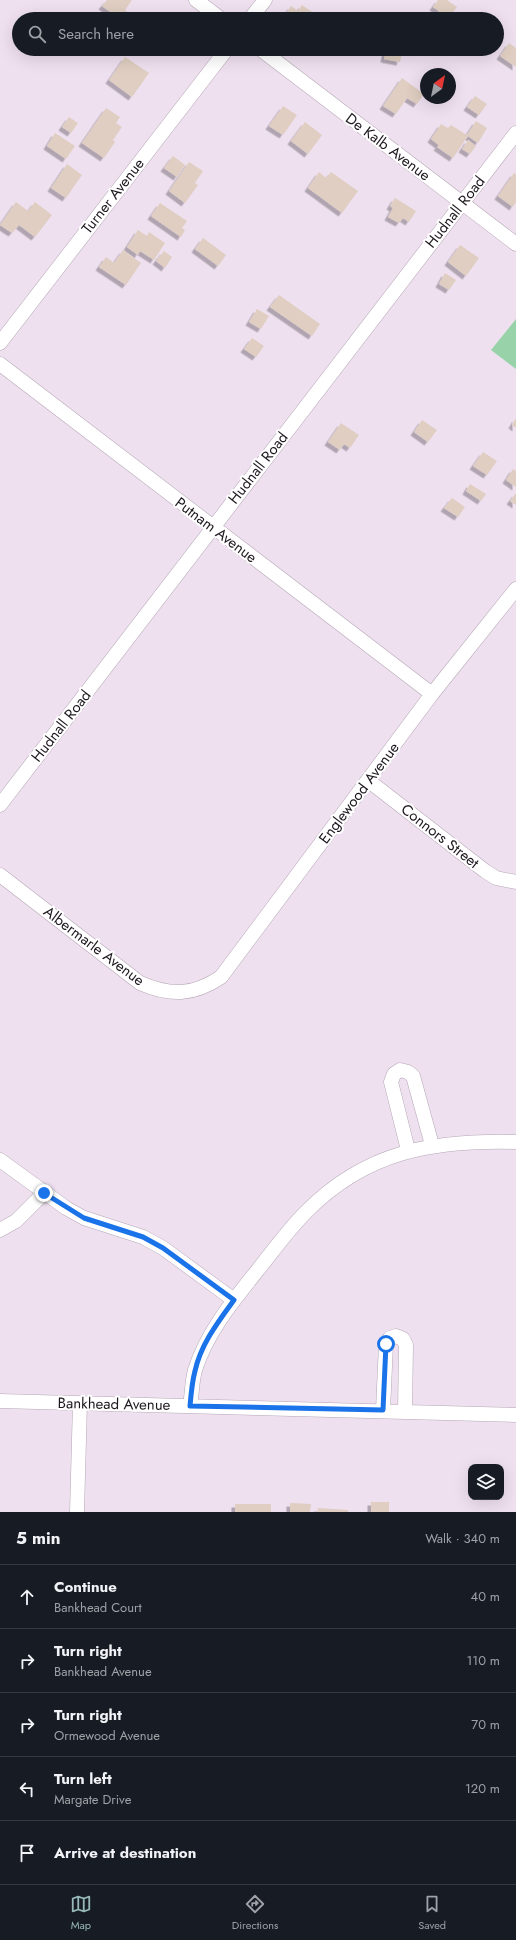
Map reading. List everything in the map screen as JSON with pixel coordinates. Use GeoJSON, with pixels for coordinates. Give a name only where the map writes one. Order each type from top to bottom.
{"type":"FeatureCollection","features":[{"type":"Feature","properties":{"kind":"street"},"geometry":{"type":"LineString","coordinates":[[196,0],[212,12]]}},
{"type":"Feature","properties":{"kind":"street"},"geometry":{"type":"LineString","coordinates":[[256,12],[265,0]]}},
{"type":"Feature","properties":{"kind":"street","name":"Turner Avenue"},"geometry":{"type":"LineString","coordinates":[[0,343],[222,56]]}},
{"type":"Feature","properties":{"kind":"street","name":"De Kalb Avenue"},"geometry":{"type":"LineString","coordinates":[[269,56],[516,244]]}},
{"type":"Feature","properties":{"kind":"street","name":"Hudnall Road"},"geometry":{"type":"LineString","coordinates":[[0,805],[516,133]]}},
{"type":"Feature","properties":{"kind":"street","name":"Putnam Avenue"},"geometry":{"type":"LineString","coordinates":[[0,364],[432,694]]}},
{"type":"Feature","properties":{"kind":"street","name":"Englewood Avenue"},"geometry":{"type":"LineString","coordinates":[[196,990],[221,977],[369,781],[432,694],[516,589]]}},
{"type":"Feature","properties":{"kind":"street","name":"Connors Street"},"geometry":{"type":"LineString","coordinates":[[369,781],[485,872],[496,878],[516,882]]}},
{"type":"Feature","properties":{"kind":"street","name":"Albermarle Avenue"},"geometry":{"type":"LineString","coordinates":[[0,875],[140,983],[170,992],[186,992],[196,990]]}},
{"type":"Feature","properties":{"kind":"street"},"geometry":{"type":"LineString","coordinates":[[408,1150],[391,1082],[394,1074],[400,1070],[408,1072],[413,1076],[432,1145]]}},
{"type":"Feature","properties":{"kind":"street"},"geometry":{"type":"LineString","coordinates":[[190,1406],[195,1371],[202,1349],[213,1329],[288,1232],[323,1196],[366,1168],[408,1150],[432,1145],[482,1141],[516,1142]]}},
{"type":"Feature","properties":{"kind":"street"},"geometry":{"type":"LineString","coordinates":[[0,1160],[44,1193],[84,1218],[143,1237],[163,1248],[234,1300]]}},
{"type":"Feature","properties":{"kind":"street"},"geometry":{"type":"LineString","coordinates":[[0,1230],[16,1221],[44,1193]]}},
{"type":"Feature","properties":{"kind":"street"},"geometry":{"type":"LineString","coordinates":[[383,1410],[386,1344],[390,1338],[396,1336],[403,1339],[406,1345],[406,1412]]}},
{"type":"Feature","properties":{"kind":"street","name":"Bankhead Avenue"},"geometry":{"type":"LineString","coordinates":[[0,1401],[383,1410],[516,1415]]}},
{"type":"Feature","properties":{"kind":"street"},"geometry":{"type":"LineString","coordinates":[[77,1512],[80,1403]]}},
{"type":"Feature","properties":{"kind":"green space"},"geometry":{"type":"Polygon","coordinates":[[[516,319],[516,369],[491,350],[516,319]]]}},
{"type":"Feature","properties":{"kind":"building"},"geometry":{"type":"Polygon","coordinates":[[[107,0],[132,0],[125,10],[127,12],[110,12],[102,6],[107,0]]]}},
{"type":"Feature","properties":{"kind":"building"},"geometry":{"type":"Polygon","coordinates":[[[438,0],[447,0],[457,7],[453,12],[438,12],[433,7],[438,0]]]}},
{"type":"Feature","properties":{"kind":"building"},"geometry":{"type":"Polygon","coordinates":[[[302,5],[312,12],[287,12],[291,6],[298,11],[302,5]]]}},
{"type":"Feature","properties":{"kind":"building"},"geometry":{"type":"Polygon","coordinates":[[[509,43],[516,48],[516,67],[500,56],[504,56],[504,50],[509,43]]]}},
{"type":"Feature","properties":{"kind":"building"},"geometry":{"type":"Polygon","coordinates":[[[385,56],[401,56],[400,62],[384,59],[385,56]]]}},
{"type":"Feature","properties":{"kind":"building"},"geometry":{"type":"Polygon","coordinates":[[[125,57],[149,73],[132,97],[109,80],[125,57]]]}},
{"type":"Feature","properties":{"kind":"building"},"geometry":{"type":"Polygon","coordinates":[[[402,78],[420,91],[420,100],[417,104],[407,98],[396,114],[383,106],[402,78]]]}},
{"type":"Feature","properties":{"kind":"building"},"geometry":{"type":"Polygon","coordinates":[[[475,96],[487,104],[479,115],[467,107],[475,96]]]}},
{"type":"Feature","properties":{"kind":"building"},"geometry":{"type":"Polygon","coordinates":[[[283,106],[297,115],[283,135],[269,126],[283,106]]]}},
{"type":"Feature","properties":{"kind":"building"},"geometry":{"type":"Polygon","coordinates":[[[106,108],[120,117],[116,123],[122,127],[113,140],[115,142],[104,158],[82,143],[106,108]]]}},
{"type":"Feature","properties":{"kind":"building"},"geometry":{"type":"Polygon","coordinates":[[[69,117],[78,123],[71,133],[62,127],[69,117]]]}},
{"type":"Feature","properties":{"kind":"building"},"geometry":{"type":"Polygon","coordinates":[[[476,121],[487,128],[478,143],[468,136],[453,158],[437,147],[439,145],[431,139],[441,124],[448,128],[451,125],[467,135],[476,121]]]}},
{"type":"Feature","properties":{"kind":"building"},"geometry":{"type":"Polygon","coordinates":[[[305,122],[322,135],[308,154],[291,141],[305,122]]]}},
{"type":"Feature","properties":{"kind":"building"},"geometry":{"type":"Polygon","coordinates":[[[55,133],[75,146],[66,159],[47,146],[55,133]]]}},
{"type":"Feature","properties":{"kind":"building"},"geometry":{"type":"Polygon","coordinates":[[[468,140],[476,146],[470,154],[462,149],[468,140]]]}},
{"type":"Feature","properties":{"kind":"building"},"geometry":{"type":"Polygon","coordinates":[[[173,156],[185,165],[177,177],[164,168],[173,156]]]}},
{"type":"Feature","properties":{"kind":"building"},"geometry":{"type":"Polygon","coordinates":[[[189,162],[203,171],[195,183],[198,185],[185,203],[169,191],[189,162]]]}},
{"type":"Feature","properties":{"kind":"building"},"geometry":{"type":"Polygon","coordinates":[[[67,164],[82,175],[66,198],[51,188],[67,164]]]}},
{"type":"Feature","properties":{"kind":"building"},"geometry":{"type":"Polygon","coordinates":[[[319,172],[326,178],[331,172],[358,191],[342,213],[308,188],[319,172]]]}},
{"type":"Feature","properties":{"kind":"building"},"geometry":{"type":"Polygon","coordinates":[[[514,173],[516,174],[516,202],[513,207],[498,196],[514,173]]]}},
{"type":"Feature","properties":{"kind":"building"},"geometry":{"type":"Polygon","coordinates":[[[395,198],[416,211],[409,222],[403,218],[399,223],[388,217],[393,208],[390,206],[395,198]]]}},
{"type":"Feature","properties":{"kind":"building"},"geometry":{"type":"Polygon","coordinates":[[[16,202],[28,211],[35,202],[52,215],[35,237],[19,225],[12,233],[0,225],[16,202]]]}},
{"type":"Feature","properties":{"kind":"building"},"geometry":{"type":"Polygon","coordinates":[[[160,203],[187,221],[182,228],[185,230],[181,237],[151,216],[160,203]]]}},
{"type":"Feature","properties":{"kind":"building"},"geometry":{"type":"Polygon","coordinates":[[[138,230],[147,236],[149,232],[165,243],[154,260],[140,251],[138,255],[127,247],[138,230]]]}},
{"type":"Feature","properties":{"kind":"building"},"geometry":{"type":"Polygon","coordinates":[[[203,238],[226,255],[218,266],[195,249],[203,238]]]}},
{"type":"Feature","properties":{"kind":"building"},"geometry":{"type":"Polygon","coordinates":[[[460,245],[479,258],[466,276],[448,262],[460,245]]]}},
{"type":"Feature","properties":{"kind":"building"},"geometry":{"type":"Polygon","coordinates":[[[123,250],[141,263],[126,285],[99,267],[106,257],[114,263],[123,250]]]}},
{"type":"Feature","properties":{"kind":"building"},"geometry":{"type":"Polygon","coordinates":[[[164,251],[172,257],[165,268],[156,261],[164,251]]]}},
{"type":"Feature","properties":{"kind":"building"},"geometry":{"type":"Polygon","coordinates":[[[445,273],[456,280],[449,290],[439,284],[445,273]]]}},
{"type":"Feature","properties":{"kind":"building"},"geometry":{"type":"Polygon","coordinates":[[[279,295],[320,324],[312,336],[270,307],[279,295]]]}},
{"type":"Feature","properties":{"kind":"building"},"geometry":{"type":"Polygon","coordinates":[[[257,309],[269,316],[261,329],[249,322],[257,309]]]}},
{"type":"Feature","properties":{"kind":"building"},"geometry":{"type":"Polygon","coordinates":[[[252,338],[264,346],[256,357],[244,349],[252,338]]]}},
{"type":"Feature","properties":{"kind":"building"},"geometry":{"type":"Polygon","coordinates":[[[516,418],[516,428],[512,425],[516,418]]]}},
{"type":"Feature","properties":{"kind":"building"},"geometry":{"type":"Polygon","coordinates":[[[422,420],[437,430],[428,442],[414,432],[422,420]]]}},
{"type":"Feature","properties":{"kind":"building"},"geometry":{"type":"Polygon","coordinates":[[[341,423],[359,435],[350,448],[344,444],[340,450],[328,442],[341,423]]]}},
{"type":"Feature","properties":{"kind":"building"},"geometry":{"type":"Polygon","coordinates":[[[483,452],[497,461],[487,475],[473,466],[483,452]]]}},
{"type":"Feature","properties":{"kind":"building"},"geometry":{"type":"Polygon","coordinates":[[[513,469],[516,471],[516,487],[506,480],[513,469]]]}},
{"type":"Feature","properties":{"kind":"building"},"geometry":{"type":"Polygon","coordinates":[[[470,484],[486,494],[481,501],[466,491],[470,484]]]}},
{"type":"Feature","properties":{"kind":"building"},"geometry":{"type":"Polygon","coordinates":[[[516,493],[516,505],[510,501],[516,493]]]}},
{"type":"Feature","properties":{"kind":"building"},"geometry":{"type":"Polygon","coordinates":[[[452,498],[465,507],[458,517],[444,508],[452,498]]]}},
{"type":"Feature","properties":{"kind":"building"},"geometry":{"type":"Polygon","coordinates":[[[371,1502],[389,1502],[389,1512],[371,1512],[371,1502]]]}},
{"type":"Feature","properties":{"kind":"building"},"geometry":{"type":"Polygon","coordinates":[[[290,1503],[311,1504],[310,1512],[290,1512],[290,1503]]]}},
{"type":"Feature","properties":{"kind":"building"},"geometry":{"type":"Polygon","coordinates":[[[235,1504],[271,1504],[271,1512],[235,1512],[235,1504]]]}},
{"type":"Feature","properties":{"kind":"building"},"geometry":{"type":"Polygon","coordinates":[[[318,1508],[348,1510],[348,1512],[317,1512],[318,1508]]]}},
{"type":"Feature","properties":{"kind":"route"},"geometry":{"type":"LineString","coordinates":[[44,1193],[84,1218],[143,1237],[163,1248],[234,1300],[213,1329],[202,1349],[195,1371],[190,1406],[383,1410],[386,1344]]}}]}
